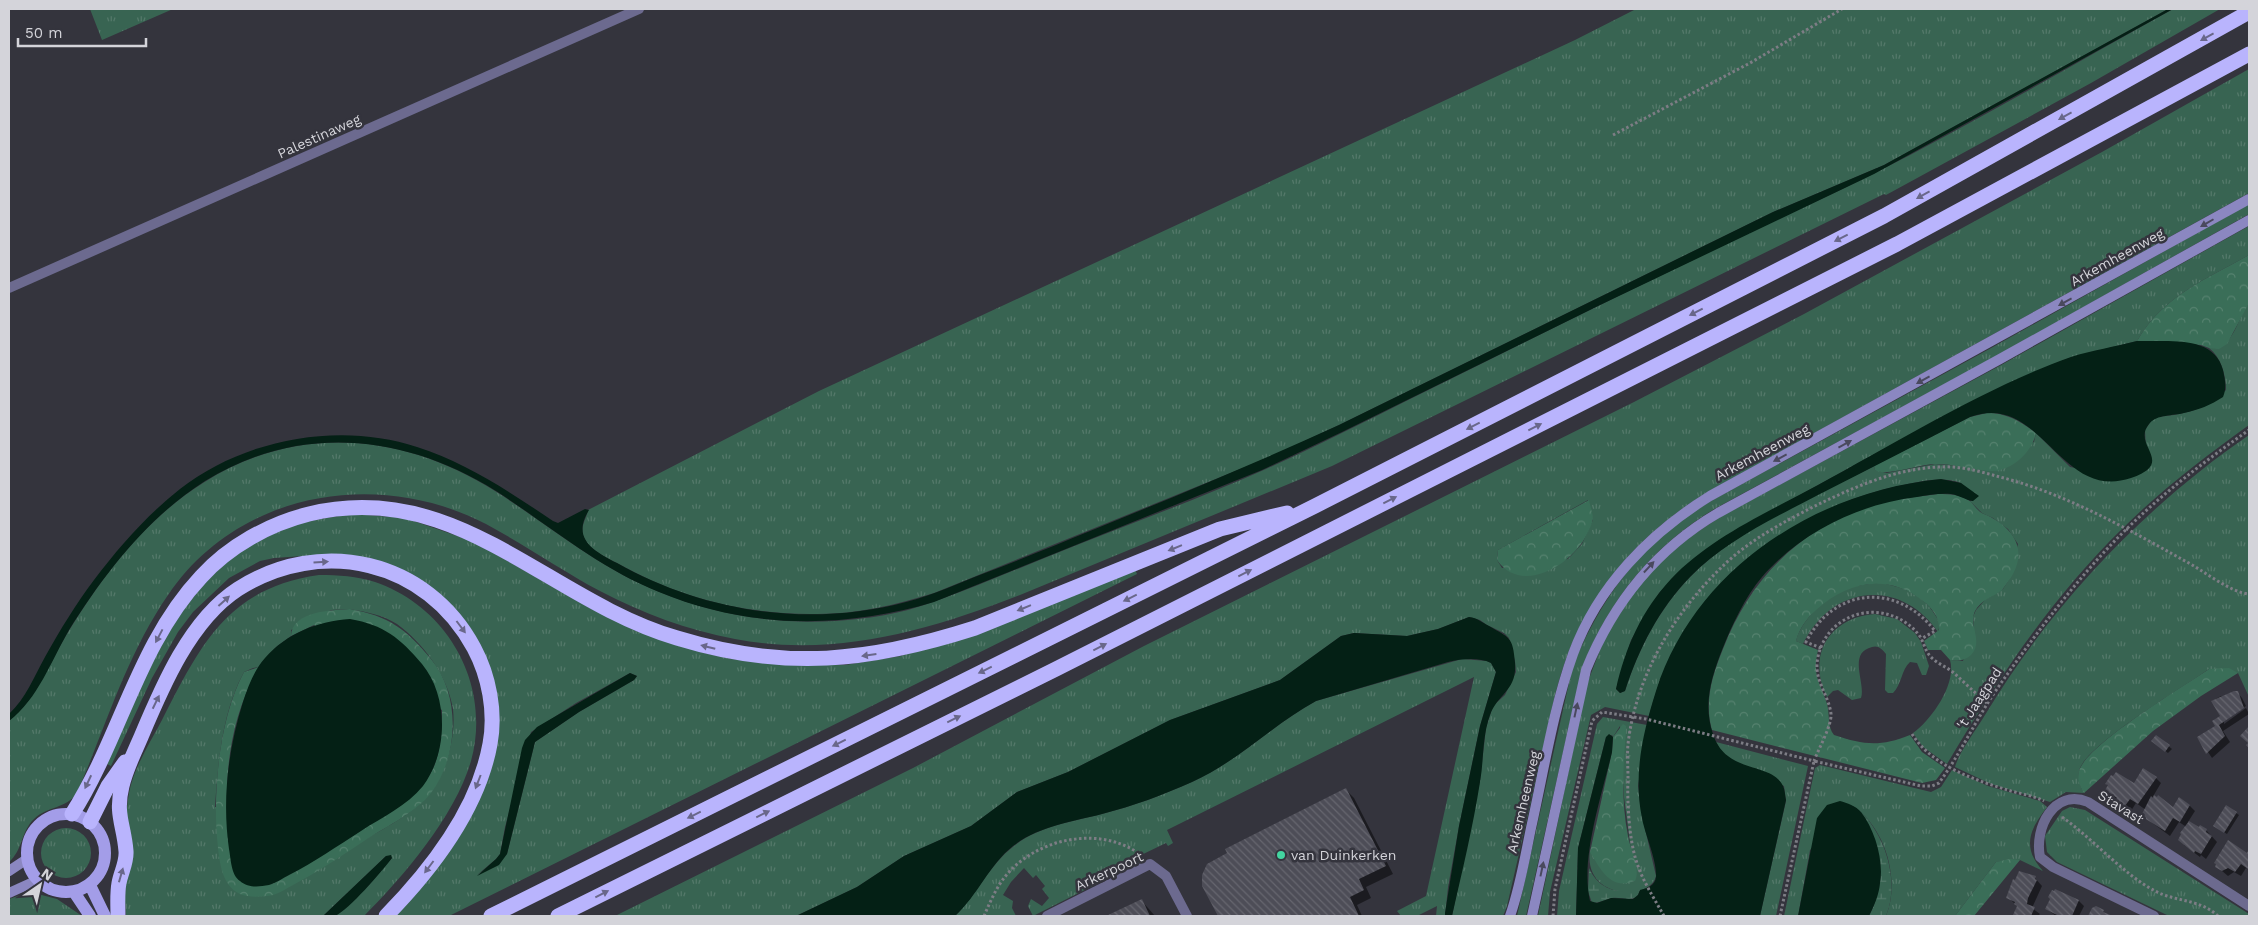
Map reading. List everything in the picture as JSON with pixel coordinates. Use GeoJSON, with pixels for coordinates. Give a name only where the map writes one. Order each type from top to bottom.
{"type":"FeatureCollection","features":[{"type":"Feature","properties":{"kind":"highway"},"geometry":{"type":"LineString","coordinates":[[491,916],[1315,506],[1884,216],[2249,12]]}},
{"type":"Feature","properties":{"kind":"highway"},"geometry":{"type":"LineString","coordinates":[[558,916],[1074,660],[1898,244],[2249,54]]}},
{"type":"Feature","properties":{"kind":"highway"},"geometry":{"type":"LineString","coordinates":[[72,814],[150,653],[165,625],[185,595],[217,561],[245,541],[273,526],[307,515],[353,507],[378,507],[432,517],[478,536],[591,602],[647,628],[733,653],[818,660],[874,654],[946,637],[1220,529],[1315,506]]}},
{"type":"Feature","properties":{"kind":"highway"},"geometry":{"type":"LineString","coordinates":[[118,916],[118,892],[126,850],[120,825],[119,801],[122,785],[136,747],[168,677],[192,638],[219,604],[235,590],[254,579],[300,564],[344,561],[381,568],[417,584],[435,598],[451,614],[466,634],[486,676],[490,699],[492,720],[490,743],[478,783],[456,827],[425,872],[386,916]]}},
{"type":"Feature","properties":{"kind":"highway"},"geometry":{"type":"LineString","coordinates":[[90,822],[108,786],[136,747]]}},
{"type":"Feature","properties":{"kind":"main road","name":"Arkemheenweg"},"geometry":{"type":"LineString","coordinates":[[1510,916],[1562,693],[1574,653],[1592,614],[1610,586],[1653,537],[1710,496],[2249,199]]}},
{"type":"Feature","properties":{"kind":"main road"},"geometry":{"type":"LineString","coordinates":[[1532,916],[1586,670],[1600,637],[1618,606],[1633,585],[1658,558],[1687,533],[1718,513],[2018,350],[2249,220]]}},
{"type":"Feature","properties":{"kind":"main road"},"geometry":{"type":"LineString","coordinates":[[59,814],[72,814],[90,822],[98,830],[106,850],[102,871],[90,885],[74,892],[51,889],[39,882],[33,874],[27,859],[28,842],[32,832],[49,818],[59,814]]}},
{"type":"Feature","properties":{"kind":"main road"},"geometry":{"type":"LineString","coordinates":[[9,871],[27,859]]}},
{"type":"Feature","properties":{"kind":"main road"},"geometry":{"type":"LineString","coordinates":[[9,893],[30,883],[39,882]]}},
{"type":"Feature","properties":{"kind":"main road"},"geometry":{"type":"LineString","coordinates":[[90,885],[105,916]]}},
{"type":"Feature","properties":{"kind":"main road"},"geometry":{"type":"LineString","coordinates":[[74,892],[90,916]]}},
{"type":"Feature","properties":{"kind":"street","name":"Palestinaweg"},"geometry":{"type":"LineString","coordinates":[[9,288],[639,9]]}},
{"type":"Feature","properties":{"kind":"street","name":"Stavast"},"geometry":{"type":"LineString","coordinates":[[2154,916],[2053,867],[2040,857],[2038,835],[2040,827],[2053,810],[2067,799],[2088,802],[2249,906]]}},
{"type":"Feature","properties":{"kind":"street","name":"Arkerpoort"},"geometry":{"type":"LineString","coordinates":[[1047,916],[1150,864],[1166,876],[1187,916]]}},
{"type":"Feature","properties":{"kind":"path"},"geometry":{"type":"LineString","coordinates":[[1613,135],[1750,63],[1842,9]]}},
{"type":"Feature","properties":{"kind":"path","name":"'t Jaagpad"},"geometry":{"type":"LineString","coordinates":[[1633,717],[1928,787],[1939,783],[2020,656],[2064,600],[2127,529],[2194,471],[2249,430]]}},
{"type":"Feature","properties":{"kind":"path"},"geometry":{"type":"LineString","coordinates":[[1664,916],[1644,880],[1635,858],[1628,798],[1628,744],[1633,717],[1648,670],[1663,639],[1684,609],[1725,563],[1782,522],[1844,492],[1885,476],[1920,469],[1953,467],[2026,484],[2061,497],[2127,529],[2239,592],[2249,594]]}},
{"type":"Feature","properties":{"kind":"path"},"geometry":{"type":"LineString","coordinates":[[1820,648],[1806,642],[1819,621],[1839,606],[1862,598],[1892,600],[1909,606],[1919,613],[1935,631],[1921,639]]}},
{"type":"Feature","properties":{"kind":"path"},"geometry":{"type":"LineString","coordinates":[[1780,916],[1814,760],[1831,716],[1817,674],[1820,648],[1831,631],[1839,624],[1858,614],[1870,612],[1893,615],[1904,621],[1921,639],[1927,652],[1933,659],[1952,671],[1988,704]]}},
{"type":"Feature","properties":{"kind":"path"},"geometry":{"type":"LineString","coordinates":[[1553,916],[1555,889],[1592,721],[1605,711],[1633,717]]}},
{"type":"Feature","properties":{"kind":"path"},"geometry":{"type":"LineString","coordinates":[[1912,734],[1927,754],[1949,768],[1996,787],[2040,799],[2089,836],[2124,868],[2155,891],[2199,904],[2218,916]]}},
{"type":"Feature","properties":{"kind":"path"},"geometry":{"type":"LineString","coordinates":[[984,916],[996,889],[1010,870],[1031,854],[1055,843],[1073,838],[1088,838],[1112,842],[1133,849],[1150,864]]}},
{"type":"Feature","properties":{"kind":"green space"},"geometry":{"type":"Polygon","coordinates":[[[90,9],[173,9],[102,40],[90,9]]]}},
{"type":"Feature","properties":{"kind":"green space"},"geometry":{"type":"Polygon","coordinates":[[[1636,9],[2168,9],[1884,165],[1773,212],[1339,425],[1270,457],[934,593],[876,608],[832,614],[791,614],[739,608],[689,595],[664,586],[598,553],[584,538],[582,530],[588,510],[819,391],[1575,40],[1636,9]]]}},
{"type":"Feature","properties":{"kind":"green space"},"geometry":{"type":"Polygon","coordinates":[[[2173,9],[2220,9],[2091,83],[1886,195],[1884,194],[1332,466],[1020,595],[951,620],[915,630],[880,638],[808,645],[772,644],[735,639],[682,626],[632,607],[600,591],[486,524],[444,507],[401,497],[356,494],[313,500],[271,512],[232,532],[197,560],[168,595],[153,618],[128,667],[77,793],[67,802],[34,819],[27,829],[17,852],[9,862],[9,721],[36,690],[83,608],[128,548],[163,513],[183,497],[203,483],[239,464],[275,451],[312,444],[350,443],[387,447],[424,457],[460,472],[495,491],[603,564],[641,584],[705,608],[772,620],[806,622],[874,617],[908,610],[969,588],[1197,498],[1294,456],[1869,176],[1984,115],[2173,9]]]}},
{"type":"Feature","properties":{"kind":"green space"},"geometry":{"type":"Polygon","coordinates":[[[2249,69],[2249,193],[1711,490],[1664,522],[1624,561],[1606,583],[1591,607],[1577,632],[1566,659],[1555,697],[1507,906],[1503,916],[1452,916],[1480,781],[1486,728],[1493,706],[1505,695],[1516,672],[1509,638],[1504,633],[1480,620],[1469,617],[1438,629],[1407,636],[1354,633],[1341,636],[1280,680],[1170,720],[1068,772],[1017,792],[971,826],[904,856],[857,887],[796,916],[615,916],[913,768],[1144,646],[1634,402],[1804,314],[2102,152],[2249,69]],[[1588,500],[1498,550],[1497,560],[1502,568],[1568,559],[1582,544],[1593,520],[1588,500]]]}},
{"type":"Feature","properties":{"kind":"green space"},"geometry":{"type":"Polygon","coordinates":[[[2249,204],[2249,214],[1998,355],[1716,508],[1672,539],[1653,557],[1619,598],[1605,620],[1582,668],[1526,916],[1517,916],[1573,665],[1591,627],[1612,593],[1651,546],[1677,523],[1711,501],[2249,204]]]}},
{"type":"Feature","properties":{"kind":"green space"},"geometry":{"type":"Polygon","coordinates":[[[2249,226],[2249,255],[2201,281],[2173,300],[2148,325],[2137,341],[2072,357],[2054,364],[1922,428],[1745,525],[1685,566],[1659,593],[1631,640],[1616,689],[1620,693],[1625,691],[1644,644],[1669,602],[1691,576],[1710,559],[1754,528],[1874,466],[1875,470],[1887,473],[1935,464],[1972,467],[2034,442],[2036,433],[2070,467],[2129,478],[2147,470],[2145,430],[2152,420],[2157,417],[2196,410],[2221,396],[2226,390],[2222,367],[2217,356],[2209,348],[2224,344],[2229,339],[2249,303],[2249,425],[2168,487],[2123,528],[2097,555],[2027,640],[1947,764],[1923,747],[1913,733],[1941,701],[1950,680],[1950,660],[1963,661],[1974,626],[1973,617],[1976,610],[1985,600],[2003,589],[2009,580],[2018,544],[2008,529],[1993,518],[1982,513],[1970,501],[1973,501],[1961,483],[1936,480],[1882,490],[1838,505],[1777,538],[1750,557],[1706,600],[1672,653],[1659,683],[1649,716],[1605,707],[1591,715],[1550,892],[1548,916],[1538,916],[1587,684],[1610,629],[1637,588],[1661,561],[1690,537],[1720,517],[2003,364],[2249,226]]]}},
{"type":"Feature","properties":{"kind":"green space"},"geometry":{"type":"Polygon","coordinates":[[[2249,255],[2249,303],[2227,344],[2219,349],[2201,345],[2137,341],[2148,325],[2173,300],[2201,281],[2249,255]]]}},
{"type":"Feature","properties":{"kind":"green space"},"geometry":{"type":"Polygon","coordinates":[[[1987,413],[2001,414],[2013,418],[2036,433],[2028,451],[2012,465],[1994,471],[1935,464],[1887,472],[1875,470],[1874,466],[1970,417],[1987,413]]]}},
{"type":"Feature","properties":{"kind":"green space"},"geometry":{"type":"Polygon","coordinates":[[[2249,435],[2249,697],[2238,673],[2209,669],[2137,717],[2098,747],[2085,760],[2079,771],[2081,788],[2084,793],[2066,792],[2050,802],[1991,784],[1955,767],[1964,748],[2011,674],[2070,597],[2102,561],[2172,494],[2249,435]]]}},
{"type":"Feature","properties":{"kind":"green space"},"geometry":{"type":"Polygon","coordinates":[[[1938,494],[1955,495],[1967,499],[1980,512],[2009,530],[2017,546],[2017,564],[2011,578],[2002,590],[1984,601],[1975,611],[1973,622],[1976,644],[1975,650],[1971,655],[1961,660],[1950,660],[1941,650],[1928,650],[1924,641],[1939,630],[1935,614],[1926,604],[1910,592],[1882,584],[1868,584],[1855,587],[1841,592],[1828,600],[1807,620],[1799,632],[1796,641],[1818,650],[1816,673],[1827,704],[1834,735],[1863,743],[1881,743],[1910,735],[1922,752],[1945,768],[1936,780],[1922,783],[1712,730],[1709,709],[1710,689],[1723,649],[1749,598],[1765,576],[1784,556],[1828,524],[1853,512],[1888,501],[1938,494]]]}},
{"type":"Feature","properties":{"kind":"green space"},"geometry":{"type":"Polygon","coordinates":[[[1589,500],[1593,515],[1590,529],[1571,556],[1559,565],[1533,576],[1520,575],[1507,570],[1497,560],[1498,550],[1589,500]]]}},
{"type":"Feature","properties":{"kind":"green space"},"geometry":{"type":"Polygon","coordinates":[[[353,514],[405,518],[475,542],[588,607],[636,631],[704,653],[732,659],[788,665],[845,665],[901,656],[1135,569],[1137,574],[449,916],[395,916],[429,876],[497,732],[463,618],[434,590],[303,556],[260,561],[229,578],[193,612],[178,632],[152,678],[111,766],[105,763],[152,662],[190,601],[214,574],[242,551],[284,528],[353,514]],[[630,673],[576,703],[531,732],[505,827],[500,854],[477,875],[507,854],[535,742],[579,712],[634,680],[637,676],[630,673]]]}},
{"type":"Feature","properties":{"kind":"green space"},"geometry":{"type":"Polygon","coordinates":[[[319,575],[333,575],[361,578],[375,582],[401,594],[424,610],[443,630],[458,652],[469,678],[475,704],[476,733],[471,761],[453,803],[441,824],[411,864],[364,916],[335,916],[369,885],[392,858],[386,856],[323,916],[126,916],[125,846],[127,806],[131,783],[143,755],[190,668],[204,645],[220,625],[239,607],[261,593],[287,582],[319,575]],[[350,609],[331,610],[291,630],[291,636],[276,647],[259,667],[244,672],[231,704],[222,738],[215,807],[366,839],[409,813],[425,800],[437,784],[446,764],[452,742],[453,709],[446,684],[425,651],[397,624],[374,614],[350,609]]]}},
{"type":"Feature","properties":{"kind":"green space"},"geometry":{"type":"Polygon","coordinates":[[[1879,583],[1898,587],[1923,600],[1940,624],[1938,632],[1922,614],[1905,602],[1886,596],[1867,595],[1848,600],[1831,610],[1815,624],[1803,644],[1796,641],[1807,619],[1833,595],[1849,588],[1879,583]]]}},
{"type":"Feature","properties":{"kind":"green space"},"geometry":{"type":"Polygon","coordinates":[[[350,609],[376,616],[396,625],[422,649],[441,674],[448,690],[452,707],[453,726],[447,762],[431,793],[417,807],[322,869],[273,895],[256,897],[240,894],[228,884],[222,870],[217,837],[216,797],[217,775],[224,731],[229,709],[244,672],[259,667],[247,690],[232,739],[227,790],[227,815],[232,866],[271,885],[316,860],[399,807],[423,784],[434,767],[440,743],[442,710],[314,625],[291,636],[293,628],[298,621],[305,617],[324,611],[350,609]]]}},
{"type":"Feature","properties":{"kind":"green space"},"geometry":{"type":"Polygon","coordinates":[[[1875,614],[1897,619],[1915,633],[1921,642],[1929,666],[1926,675],[1922,675],[1917,663],[1910,662],[1896,689],[1893,693],[1888,693],[1885,690],[1886,654],[1880,648],[1872,647],[1860,655],[1861,698],[1852,700],[1838,690],[1833,691],[1827,697],[1821,681],[1819,667],[1821,653],[1826,641],[1834,631],[1846,622],[1875,614]]]}},
{"type":"Feature","properties":{"kind":"green space"},"geometry":{"type":"Polygon","coordinates":[[[1462,659],[1487,661],[1491,663],[1496,672],[1480,726],[1459,826],[1445,916],[1436,916],[1437,906],[1417,916],[1401,916],[1397,911],[1426,896],[1474,677],[1167,830],[1173,843],[1168,846],[1166,843],[1137,857],[1140,862],[1033,916],[1028,906],[1031,899],[1042,906],[1049,898],[1042,889],[1045,886],[1036,875],[1033,878],[1024,868],[1011,882],[1003,895],[1013,901],[1012,908],[1016,916],[955,916],[997,862],[1024,839],[1045,829],[1136,804],[1192,782],[1224,764],[1284,721],[1316,701],[1462,659]]]}},
{"type":"Feature","properties":{"kind":"green space"},"geometry":{"type":"Polygon","coordinates":[[[2229,668],[2238,673],[2201,696],[2153,731],[2084,793],[2079,783],[2079,771],[2099,746],[2137,717],[2209,669],[2229,668]]]}},
{"type":"Feature","properties":{"kind":"green space"},"geometry":{"type":"Polygon","coordinates":[[[1603,717],[1647,725],[1638,786],[1642,816],[1656,876],[1651,884],[1642,890],[1631,892],[1618,891],[1606,887],[1597,879],[1591,867],[1590,851],[1621,883],[1635,881],[1624,797],[1620,726],[1613,737],[1612,735],[1606,737],[1578,848],[1576,916],[1557,916],[1559,891],[1597,724],[1603,717]]]}},
{"type":"Feature","properties":{"kind":"green space"},"geometry":{"type":"Polygon","coordinates":[[[1623,724],[1626,726],[1623,770],[1624,810],[1637,876],[1635,881],[1619,883],[1612,880],[1602,871],[1590,852],[1612,752],[1613,737],[1623,724]]]}},
{"type":"Feature","properties":{"kind":"green space"},"geometry":{"type":"Polygon","coordinates":[[[1716,742],[1808,766],[1776,916],[1760,916],[1786,801],[1784,786],[1730,759],[1723,754],[1716,742]]]}},
{"type":"Feature","properties":{"kind":"green space"},"geometry":{"type":"Polygon","coordinates":[[[1820,765],[1931,792],[1941,787],[1952,770],[1988,786],[2040,801],[2047,807],[2032,831],[2030,846],[2036,862],[2043,871],[2020,860],[1996,862],[1955,916],[1886,916],[1892,887],[1887,855],[1874,827],[1853,806],[1810,850],[1798,916],[1784,916],[1815,768],[1820,765]]]}},
{"type":"Feature","properties":{"kind":"green space"},"geometry":{"type":"Polygon","coordinates":[[[2070,807],[2085,810],[2249,914],[2249,916],[2169,916],[2057,862],[2047,852],[2045,836],[2062,811],[2070,807]]]}},
{"type":"Feature","properties":{"kind":"green space"},"geometry":{"type":"Polygon","coordinates":[[[1860,811],[1877,833],[1888,860],[1891,874],[1891,889],[1890,903],[1886,916],[1869,916],[1879,888],[1880,863],[1873,838],[1860,811]]]}},
{"type":"Feature","properties":{"kind":"green space"},"geometry":{"type":"Polygon","coordinates":[[[61,828],[71,828],[84,835],[91,848],[91,858],[84,871],[71,878],[61,878],[52,874],[45,867],[41,858],[41,848],[45,839],[52,832],[61,828]]]}},
{"type":"Feature","properties":{"kind":"green space"},"geometry":{"type":"Polygon","coordinates":[[[2010,859],[2020,860],[1974,916],[1955,916],[1996,862],[2010,859]]]}},
{"type":"Feature","properties":{"kind":"green space"},"geometry":{"type":"Polygon","coordinates":[[[1589,868],[1604,886],[1617,891],[1640,890],[1638,895],[1632,899],[1612,898],[1592,903],[1588,891],[1589,868]]]}},
{"type":"Feature","properties":{"kind":"green space"},"geometry":{"type":"Polygon","coordinates":[[[30,892],[57,899],[82,916],[9,916],[9,899],[30,892]]]}},
{"type":"Feature","properties":{"kind":"shaded area"},"geometry":{"type":"Polygon","coordinates":[[[2168,9],[2173,9],[1874,174],[1598,306],[1342,432],[1262,470],[934,602],[900,611],[830,620],[761,619],[727,613],[693,604],[637,582],[595,559],[496,491],[461,472],[425,457],[389,447],[352,443],[314,444],[277,450],[241,462],[205,481],[184,495],[146,529],[97,588],[69,630],[36,691],[9,721],[9,714],[25,694],[51,647],[87,589],[134,532],[168,499],[205,472],[233,458],[263,447],[293,439],[356,436],[387,439],[417,447],[471,470],[558,523],[585,509],[589,510],[584,520],[584,536],[593,549],[600,554],[650,580],[721,604],[757,611],[794,614],[832,614],[869,610],[906,602],[946,589],[1125,517],[1339,425],[1773,212],[1884,165],[2168,9]]]}},
{"type":"Feature","properties":{"kind":"shaded area"},"geometry":{"type":"Polygon","coordinates":[[[2137,341],[2188,342],[2210,350],[2218,358],[2223,370],[2225,384],[2223,397],[2214,402],[2189,412],[2156,418],[2149,424],[2145,432],[2145,439],[2152,460],[2151,466],[2144,472],[2131,478],[2106,481],[2086,475],[2067,462],[2034,431],[2015,419],[1995,413],[1970,417],[1767,522],[1719,552],[1690,577],[1669,602],[1644,644],[1625,691],[1620,693],[1616,689],[1630,644],[1651,604],[1671,579],[1704,550],[1741,526],[1974,399],[2039,369],[2071,357],[2137,341]]]}},
{"type":"Feature","properties":{"kind":"shaded area"},"geometry":{"type":"Polygon","coordinates":[[[1941,479],[1961,483],[1979,496],[1973,501],[1947,494],[1895,501],[1874,506],[1832,523],[1795,546],[1762,577],[1745,602],[1726,641],[1715,671],[1710,692],[1709,713],[1713,734],[1719,747],[1728,756],[1777,778],[1784,788],[1786,800],[1760,916],[1576,916],[1578,848],[1606,737],[1609,734],[1613,737],[1612,752],[1590,846],[1588,884],[1590,901],[1597,903],[1611,898],[1633,899],[1640,890],[1654,883],[1656,877],[1655,863],[1639,802],[1639,770],[1643,738],[1656,691],[1674,647],[1700,608],[1731,573],[1767,543],[1807,519],[1850,500],[1895,487],[1941,479]]]}},
{"type":"Feature","properties":{"kind":"shaded area"},"geometry":{"type":"Polygon","coordinates":[[[1469,617],[1479,620],[1509,639],[1513,648],[1515,672],[1510,686],[1493,708],[1487,723],[1477,799],[1452,916],[1445,916],[1445,913],[1459,826],[1480,726],[1496,672],[1491,663],[1475,659],[1448,662],[1316,701],[1284,721],[1224,764],[1192,782],[1136,804],[1044,829],[1023,839],[997,862],[955,916],[796,916],[857,887],[904,856],[971,826],[1017,792],[1068,772],[1170,720],[1280,680],[1341,636],[1354,633],[1407,636],[1438,629],[1469,617]]]}},
{"type":"Feature","properties":{"kind":"shaded area"},"geometry":{"type":"Polygon","coordinates":[[[350,619],[382,629],[399,640],[422,664],[431,677],[441,708],[441,741],[437,757],[423,786],[410,800],[394,811],[277,882],[261,886],[246,885],[235,875],[231,862],[227,831],[226,794],[234,738],[249,685],[261,663],[274,649],[293,635],[326,622],[350,619]]]}},
{"type":"Feature","properties":{"kind":"shaded area"},"geometry":{"type":"Polygon","coordinates":[[[630,673],[637,676],[634,680],[579,712],[535,742],[507,854],[499,865],[477,876],[500,854],[525,740],[537,727],[630,673]]]}},
{"type":"Feature","properties":{"kind":"shaded area"},"geometry":{"type":"Polygon","coordinates":[[[1840,801],[1854,806],[1861,812],[1874,837],[1881,865],[1876,900],[1869,916],[1798,916],[1817,818],[1827,805],[1840,801]]]}},
{"type":"Feature","properties":{"kind":"shaded area"},"geometry":{"type":"Polygon","coordinates":[[[391,855],[392,858],[381,872],[348,906],[335,916],[323,916],[386,856],[391,855]]]}},
{"type":"Feature","properties":{"kind":"building"},"geometry":{"type":"Polygon","coordinates":[[[2238,691],[2244,708],[2219,725],[2225,736],[2206,754],[2197,737],[2215,726],[2212,721],[2220,716],[2211,701],[2238,691]]]}},
{"type":"Feature","properties":{"kind":"building"},"geometry":{"type":"Polygon","coordinates":[[[2249,726],[2249,748],[2246,745],[2248,743],[2240,736],[2249,726]]]}},
{"type":"Feature","properties":{"kind":"building"},"geometry":{"type":"Polygon","coordinates":[[[2156,735],[2170,745],[2165,752],[2151,741],[2156,735]]]}},
{"type":"Feature","properties":{"kind":"building"},"geometry":{"type":"Polygon","coordinates":[[[2143,768],[2157,777],[2138,804],[2130,799],[2125,806],[2115,800],[2117,798],[2105,790],[2108,785],[2105,784],[2111,775],[2113,776],[2116,772],[2134,783],[2143,768]]]}},
{"type":"Feature","properties":{"kind":"building"},"geometry":{"type":"Polygon","coordinates":[[[1346,788],[1386,866],[1359,879],[1364,890],[1350,897],[1359,916],[1218,916],[1202,886],[1202,875],[1207,864],[1227,853],[1225,849],[1346,788]]]}},
{"type":"Feature","properties":{"kind":"building"},"geometry":{"type":"Polygon","coordinates":[[[2154,795],[2157,797],[2158,795],[2173,807],[2179,797],[2190,805],[2180,822],[2173,818],[2165,831],[2141,816],[2151,796],[2153,798],[2154,795]]]}},
{"type":"Feature","properties":{"kind":"building"},"geometry":{"type":"Polygon","coordinates":[[[2226,805],[2237,812],[2224,833],[2213,826],[2226,805]]]}},
{"type":"Feature","properties":{"kind":"building"},"geometry":{"type":"Polygon","coordinates":[[[2189,821],[2207,829],[2206,832],[2212,836],[2201,854],[2195,851],[2194,853],[2178,840],[2180,833],[2189,821]]]}},
{"type":"Feature","properties":{"kind":"building"},"geometry":{"type":"Polygon","coordinates":[[[2228,840],[2247,853],[2249,849],[2248,869],[2241,864],[2235,872],[2228,868],[2222,871],[2215,867],[2216,864],[2214,863],[2228,840]]]}},
{"type":"Feature","properties":{"kind":"building"},"geometry":{"type":"Polygon","coordinates":[[[2019,871],[2036,876],[2035,879],[2037,880],[2027,904],[2035,907],[2031,916],[2013,915],[2017,906],[2014,904],[2015,902],[2006,898],[2013,879],[2015,880],[2019,871]]]}},
{"type":"Feature","properties":{"kind":"building"},"geometry":{"type":"Polygon","coordinates":[[[2055,889],[2079,900],[2072,916],[2059,916],[2045,909],[2050,899],[2048,897],[2052,890],[2054,891],[2055,889]]]}},
{"type":"Feature","properties":{"kind":"building"},"geometry":{"type":"Polygon","coordinates":[[[1142,899],[1150,916],[1106,916],[1142,899]]]}},
{"type":"Feature","properties":{"kind":"building"},"geometry":{"type":"Polygon","coordinates":[[[2096,906],[2104,910],[2103,912],[2113,916],[2088,916],[2092,908],[2096,906]]]}},
{"type":"Feature","properties":{"kind":"place","name":"van Duinkerken"},"geometry":{"type":"Point","coordinates":[1281,855]}}]}
